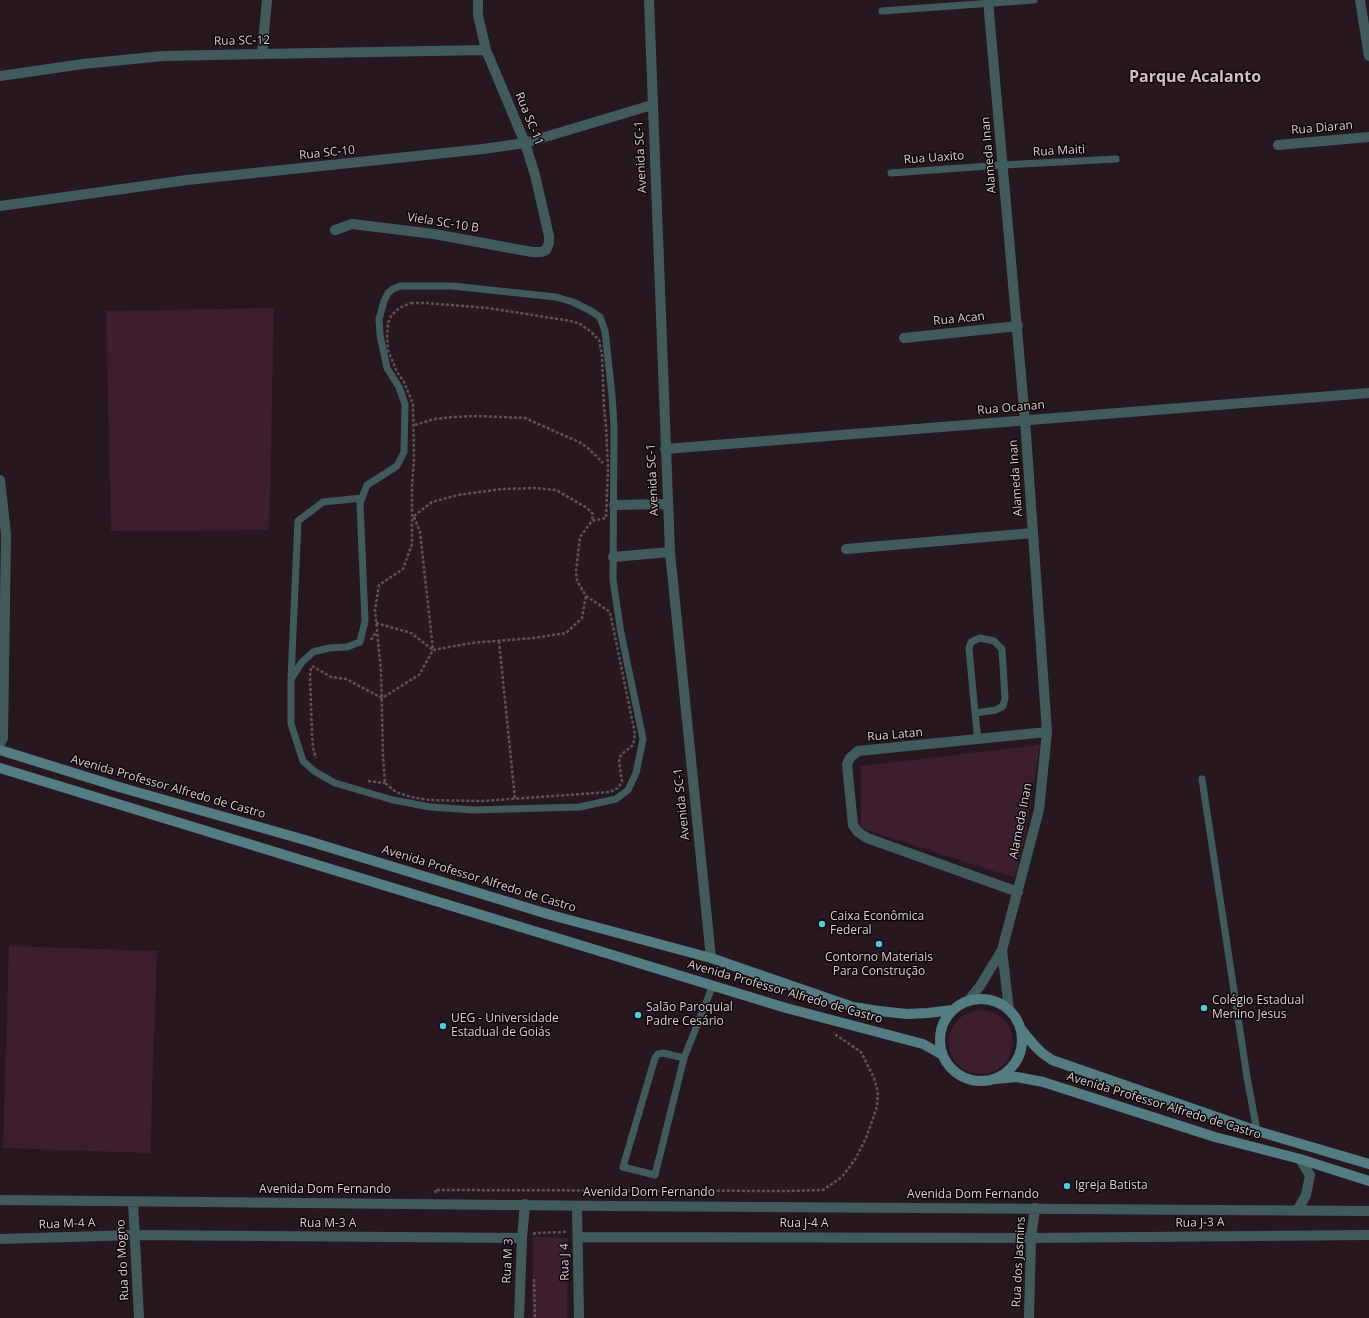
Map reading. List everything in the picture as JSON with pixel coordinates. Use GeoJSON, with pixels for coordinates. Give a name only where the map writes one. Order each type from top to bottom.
{"type":"FeatureCollection","features":[{"type":"Feature","properties":{"kind":"main road","name":"Avenida Professor Alfredo de Castro"},"geometry":{"type":"LineString","coordinates":[[0,750],[119,787],[305,840],[551,915],[711,958],[852,1007],[907,1014],[952,1010]]}},
{"type":"Feature","properties":{"kind":"main road","name":"Avenida Professor Alfredo de Castro"},"geometry":{"type":"LineString","coordinates":[[0,768],[786,1008],[923,1044],[941,1054]]}},
{"type":"Feature","properties":{"kind":"main road"},"geometry":{"type":"LineString","coordinates":[[979,999],[990,1000],[1000,1004],[1009,1010],[1016,1018],[1020,1028],[1022,1044],[1018,1059],[1009,1071],[995,1079],[984,1082],[973,1081],[962,1077],[953,1071],[941,1054],[939,1038],[943,1023],[952,1010],[968,1001],[979,999]]}},
{"type":"Feature","properties":{"kind":"main road","name":"Avenida Professor Alfredo de Castro"},"geometry":{"type":"LineString","coordinates":[[1020,1028],[1034,1045],[1052,1060],[1258,1130],[1369,1164]]}},
{"type":"Feature","properties":{"kind":"main road","name":"Avenida Professor Alfredo de Castro"},"geometry":{"type":"LineString","coordinates":[[995,1079],[1017,1077],[1042,1082],[1215,1137],[1300,1159],[1369,1181]]}},
{"type":"Feature","properties":{"kind":"street"},"geometry":{"type":"LineString","coordinates":[[262,54],[267,0]]}},
{"type":"Feature","properties":{"kind":"street","name":"Rua SC-11"},"geometry":{"type":"LineString","coordinates":[[478,0],[478,15],[486,50],[525,143],[535,175],[549,236],[549,243],[546,250]]}},
{"type":"Feature","properties":{"kind":"street","name":"Avenida SC-1"},"geometry":{"type":"LineString","coordinates":[[649,0],[670,552],[711,958]]}},
{"type":"Feature","properties":{"kind":"street"},"geometry":{"type":"LineString","coordinates":[[1360,0],[1369,56]]}},
{"type":"Feature","properties":{"kind":"street","name":"Alameda Inan"},"geometry":{"type":"LineString","coordinates":[[968,1001],[980,986],[1002,950],[1038,810],[1048,732],[1018,326],[988,2]]}},
{"type":"Feature","properties":{"kind":"street","name":"Rua SC-12"},"geometry":{"type":"LineString","coordinates":[[0,76],[83,64],[163,56],[486,50]]}},
{"type":"Feature","properties":{"kind":"street","name":"Rua SC-10"},"geometry":{"type":"LineString","coordinates":[[0,206],[187,180],[483,149],[525,143],[652,105]]}},
{"type":"Feature","properties":{"kind":"street","name":"Rua Diaran"},"geometry":{"type":"LineString","coordinates":[[1278,145],[1369,137]]}},
{"type":"Feature","properties":{"kind":"street","name":"Viela SC-10 B"},"geometry":{"type":"LineString","coordinates":[[336,230],[352,224],[434,234],[532,252],[541,252],[546,250]]}},
{"type":"Feature","properties":{"kind":"street","name":"Rua Acan"},"geometry":{"type":"LineString","coordinates":[[904,338],[1018,326]]}},
{"type":"Feature","properties":{"kind":"street","name":"Rua Ocanan"},"geometry":{"type":"LineString","coordinates":[[665,449],[1366,394]]}},
{"type":"Feature","properties":{"kind":"street"},"geometry":{"type":"LineString","coordinates":[[0,480],[3,534],[3,738],[0,744]]}},
{"type":"Feature","properties":{"kind":"street"},"geometry":{"type":"LineString","coordinates":[[614,505],[668,504]]}},
{"type":"Feature","properties":{"kind":"street"},"geometry":{"type":"LineString","coordinates":[[846,549],[1033,533]]}},
{"type":"Feature","properties":{"kind":"street"},"geometry":{"type":"LineString","coordinates":[[613,557],[670,552]]}},
{"type":"Feature","properties":{"kind":"street","name":"Rua Latan"},"geometry":{"type":"LineString","coordinates":[[1018,892],[867,838],[858,832],[853,825],[847,764],[850,758],[858,752],[1048,732]]}},
{"type":"Feature","properties":{"kind":"street","name":"Alameda Inan"},"geometry":{"type":"LineString","coordinates":[[1002,950],[1009,1010]]}},
{"type":"Feature","properties":{"kind":"street"},"geometry":{"type":"LineString","coordinates":[[1297,1210],[1306,1195],[1310,1175],[1300,1159]]}},
{"type":"Feature","properties":{"kind":"street","name":"Avenida Dom Fernando"},"geometry":{"type":"LineString","coordinates":[[0,1200],[525,1204],[577,1206],[1369,1211]]}},
{"type":"Feature","properties":{"kind":"street","name":"Rua do Mogno"},"geometry":{"type":"LineString","coordinates":[[133,1202],[139,1318]]}},
{"type":"Feature","properties":{"kind":"street","name":"Rua M 3"},"geometry":{"type":"LineString","coordinates":[[519,1318],[527,1238],[525,1204]]}},
{"type":"Feature","properties":{"kind":"street","name":"Rua J 4"},"geometry":{"type":"LineString","coordinates":[[577,1206],[579,1318]]}},
{"type":"Feature","properties":{"kind":"street","name":"Rua dos Jasmins"},"geometry":{"type":"LineString","coordinates":[[1029,1318],[1031,1238],[1035,1208]]}},
{"type":"Feature","properties":{"kind":"street","name":"Rua M-3 A"},"geometry":{"type":"LineString","coordinates":[[135,1235],[527,1238]]}},
{"type":"Feature","properties":{"kind":"street","name":"Rua M-4 A"},"geometry":{"type":"LineString","coordinates":[[0,1239],[135,1235]]}},
{"type":"Feature","properties":{"kind":"street","name":"Rua J-3 A"},"geometry":{"type":"LineString","coordinates":[[1031,1238],[1369,1235]]}},
{"type":"Feature","properties":{"kind":"street","name":"Rua J-4 A"},"geometry":{"type":"LineString","coordinates":[[578,1237],[1031,1238]]}},
{"type":"Feature","properties":{"kind":"lane"},"geometry":{"type":"LineString","coordinates":[[882,11],[988,2],[1034,0]]}},
{"type":"Feature","properties":{"kind":"lane","name":"Rua Maiti"},"geometry":{"type":"LineString","coordinates":[[1003,165],[1116,159]]}},
{"type":"Feature","properties":{"kind":"lane","name":"Rua Uaxito"},"geometry":{"type":"LineString","coordinates":[[890,173],[1003,165]]}},
{"type":"Feature","properties":{"kind":"lane"},"geometry":{"type":"LineString","coordinates":[[291,679],[302,662],[313,652],[329,648],[347,647],[360,642],[366,621],[360,503],[362,498],[367,485],[397,466],[404,452],[405,404],[399,387],[387,368],[380,335],[379,319],[388,293],[400,286],[452,286],[556,297],[573,302],[600,317],[605,331],[614,426],[613,580],[621,632],[643,739],[636,773],[628,790],[616,799],[580,807],[474,810],[430,807],[393,800],[335,783],[314,771],[303,760],[291,724],[291,679],[298,521],[323,502],[362,498]]}},
{"type":"Feature","properties":{"kind":"lane"},"geometry":{"type":"LineString","coordinates":[[975,713],[996,710],[1003,706],[1005,698],[1002,649],[994,641],[980,638],[971,642],[969,649],[975,713],[978,740]]}},
{"type":"Feature","properties":{"kind":"lane"},"geometry":{"type":"LineString","coordinates":[[1202,779],[1247,1077],[1258,1130]]}},
{"type":"Feature","properties":{"kind":"lane"},"geometry":{"type":"LineString","coordinates":[[684,1058],[663,1053],[658,1054],[655,1058],[623,1167],[655,1175],[684,1058],[713,985]]}},
{"type":"Feature","properties":{"kind":"path"},"geometry":{"type":"LineString","coordinates":[[385,782],[381,671],[375,610],[379,585],[403,569],[412,544],[412,487],[414,459],[413,404],[388,350],[388,323],[391,316],[399,308],[411,303],[426,303],[488,308],[571,321],[580,324],[599,340],[602,355],[608,468],[606,518],[592,521]]}},
{"type":"Feature","properties":{"kind":"path"},"geometry":{"type":"LineString","coordinates":[[414,425],[434,419],[452,417],[477,416],[525,418],[581,443],[608,468]]}},
{"type":"Feature","properties":{"kind":"path"},"geometry":{"type":"LineString","coordinates":[[382,698],[420,674],[433,650],[420,532],[414,516],[412,487]]}},
{"type":"Feature","properties":{"kind":"path"},"geometry":{"type":"LineString","coordinates":[[367,781],[385,782],[396,792],[411,797],[429,800],[482,801],[610,792],[618,788],[622,781],[619,762],[622,754],[632,745],[635,734],[610,612],[586,596],[577,582],[576,571],[580,537],[592,521],[593,514],[587,508],[556,490],[536,488],[502,489],[458,495],[432,502],[414,516]]}},
{"type":"Feature","properties":{"kind":"path"},"geometry":{"type":"LineString","coordinates":[[376,623],[411,633],[433,650],[471,643],[566,634],[582,618],[586,596]]}},
{"type":"Feature","properties":{"kind":"path"},"geometry":{"type":"LineString","coordinates":[[368,643],[377,631]]}},
{"type":"Feature","properties":{"kind":"path"},"geometry":{"type":"LineString","coordinates":[[498,641],[515,799]]}},
{"type":"Feature","properties":{"kind":"path"},"geometry":{"type":"LineString","coordinates":[[316,661],[311,666],[310,676],[312,734],[316,758],[320,761]]}},
{"type":"Feature","properties":{"kind":"path"},"geometry":{"type":"LineString","coordinates":[[311,666],[331,677],[346,679],[382,698]]}},
{"type":"Feature","properties":{"kind":"path"},"geometry":{"type":"LineString","coordinates":[[438,1204],[435,1190],[733,1192],[823,1190],[842,1177],[856,1158],[866,1138],[877,1107],[878,1092],[874,1078],[861,1052],[832,1032]]}},
{"type":"Feature","properties":{"kind":"path"},"geometry":{"type":"LineString","coordinates":[[527,1238],[536,1233],[568,1232]]}},
{"type":"Feature","properties":{"kind":"path"},"geometry":{"type":"LineString","coordinates":[[534,1274],[536,1318]]}},
{"type":"Feature","properties":{"kind":"shaded area"},"geometry":{"type":"Polygon","coordinates":[[[274,308],[269,530],[111,531],[106,311],[274,308]]]}},
{"type":"Feature","properties":{"kind":"shaded area"},"geometry":{"type":"Polygon","coordinates":[[[1040,745],[1026,831],[1015,878],[861,828],[861,766],[1040,745]]]}},
{"type":"Feature","properties":{"kind":"shaded area"},"geometry":{"type":"Polygon","coordinates":[[[9,946],[157,951],[150,1153],[3,1148],[9,946]]]}},
{"type":"Feature","properties":{"kind":"shaded area"},"geometry":{"type":"Polygon","coordinates":[[[981,1010],[999,1016],[1007,1024],[1013,1042],[1007,1060],[999,1068],[981,1074],[963,1068],[955,1060],[949,1042],[955,1024],[963,1016],[981,1010]]]}},
{"type":"Feature","properties":{"kind":"shaded area"},"geometry":{"type":"Polygon","coordinates":[[[533,1237],[568,1238],[567,1318],[532,1318],[533,1237]]]}},
{"type":"Feature","properties":{"kind":"place","name":"Caixa Econômica Federal"},"geometry":{"type":"Point","coordinates":[822,924]}},
{"type":"Feature","properties":{"kind":"place","name":"Contorno Materiais Para Construção"},"geometry":{"type":"Point","coordinates":[879,944]}},
{"type":"Feature","properties":{"kind":"place","name":"Colégio Estadual Menino Jesus"},"geometry":{"type":"Point","coordinates":[1204,1008]}},
{"type":"Feature","properties":{"kind":"place","name":"Salão Paroquial Padre Cesário"},"geometry":{"type":"Point","coordinates":[638,1015]}},
{"type":"Feature","properties":{"kind":"place","name":"UEG - Universidade Estadual de Goiás"},"geometry":{"type":"Point","coordinates":[443,1026]}},
{"type":"Feature","properties":{"kind":"place","name":"Igreja Batista"},"geometry":{"type":"Point","coordinates":[1067,1186]}},
{"type":"Feature","properties":{"kind":"district","name":"Parque Acalanto"},"geometry":{"type":"Point","coordinates":[1195,77]}}]}
